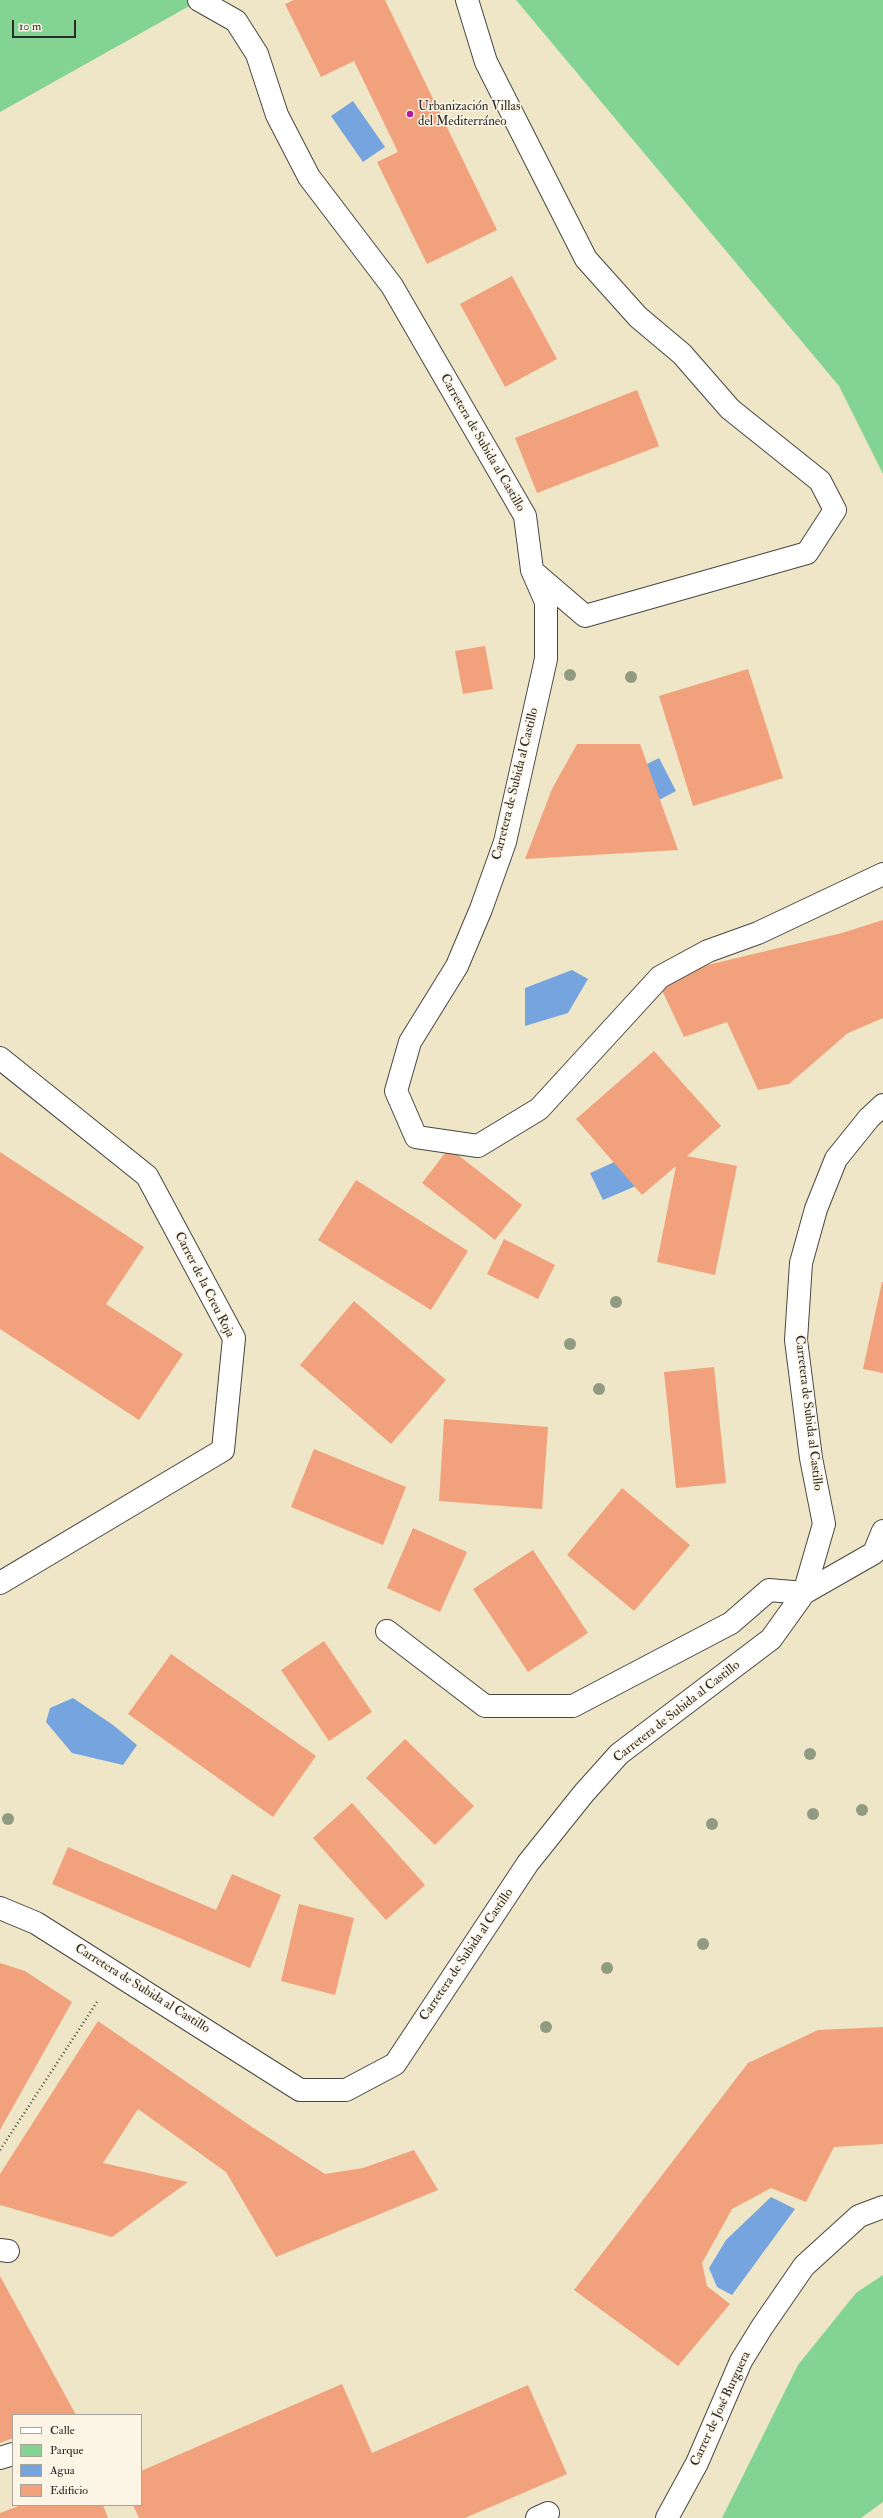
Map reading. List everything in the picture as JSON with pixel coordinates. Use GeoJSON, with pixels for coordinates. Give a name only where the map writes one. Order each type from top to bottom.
{"type":"FeatureCollection","features":[{"type":"Feature","properties":{"kind":"street","name":"Carretera de Subida al Castillo"},"geometry":{"type":"LineString","coordinates":[[199,0],[236,21],[257,54],[277,115],[310,177],[392,286],[525,516],[532,570],[546,602],[546,659],[502,849],[482,909],[457,966],[410,1042],[396,1091],[416,1137],[478,1146],[539,1109],[602,1043],[660,977],[708,951],[758,933],[883,874]]}},
{"type":"Feature","properties":{"kind":"street"},"geometry":{"type":"LineString","coordinates":[[467,0],[486,62],[586,259],[638,317],[682,354],[730,409],[820,480],[835,510],[807,553],[585,616],[532,570]]}},
{"type":"Feature","properties":{"kind":"street","name":"Carrer de la Creu Roja"},"geometry":{"type":"LineString","coordinates":[[0,1058],[147,1176],[234,1338],[223,1450],[0,1583]]}},
{"type":"Feature","properties":{"kind":"street","name":"Carretera de Subida al Castillo"},"geometry":{"type":"LineString","coordinates":[[0,1908],[36,1923],[300,2090],[346,2090],[395,2064],[528,1864],[584,1793],[619,1754],[771,1640],[804,1594],[824,1524],[811,1458],[796,1340],[801,1262],[816,1209],[836,1159],[869,1118],[883,1105]]}},
{"type":"Feature","properties":{"kind":"street"},"geometry":{"type":"LineString","coordinates":[[388,1631],[485,1706],[573,1706],[731,1623],[768,1590],[804,1594],[874,1554],[883,1531]]}},
{"type":"Feature","properties":{"kind":"street","name":"Carrer de José Burguera"},"geometry":{"type":"LineString","coordinates":[[667,2518],[697,2463],[741,2361],[766,2321],[804,2266],[859,2216],[883,2207]]}},
{"type":"Feature","properties":{"kind":"street"},"geometry":{"type":"LineString","coordinates":[[0,2458],[12,2454]]}},
{"type":"Feature","properties":{"kind":"path"},"geometry":{"type":"LineString","coordinates":[[0,2150],[116,1973]]}},
{"type":"Feature","properties":{"kind":"green space"},"geometry":{"type":"Polygon","coordinates":[[[0,0],[200,0],[0,112],[0,0]]]}},
{"type":"Feature","properties":{"kind":"green space"},"geometry":{"type":"Polygon","coordinates":[[[516,0],[883,0],[883,474],[839,386],[516,0]]]}},
{"type":"Feature","properties":{"kind":"green space"},"geometry":{"type":"Polygon","coordinates":[[[883,2275],[883,2502],[861,2518],[722,2518],[798,2365],[856,2293],[883,2275]]]}},
{"type":"Feature","properties":{"kind":"water"},"geometry":{"type":"Polygon","coordinates":[[[353,101],[385,147],[363,162],[331,116],[353,101]]]}},
{"type":"Feature","properties":{"kind":"water"},"geometry":{"type":"Polygon","coordinates":[[[659,758],[676,791],[642,809],[625,775],[659,758]]]}},
{"type":"Feature","properties":{"kind":"water"},"geometry":{"type":"Polygon","coordinates":[[[572,970],[588,979],[568,1013],[525,1026],[525,988],[572,970]]]}},
{"type":"Feature","properties":{"kind":"water"},"geometry":{"type":"Polygon","coordinates":[[[630,1155],[643,1183],[603,1200],[590,1173],[630,1155]]]}},
{"type":"Feature","properties":{"kind":"water"},"geometry":{"type":"Polygon","coordinates":[[[73,1698],[113,1725],[137,1745],[123,1765],[72,1753],[46,1722],[50,1708],[73,1698]]]}},
{"type":"Feature","properties":{"kind":"water"},"geometry":{"type":"Polygon","coordinates":[[[771,2197],[795,2209],[732,2295],[717,2287],[709,2268],[726,2240],[771,2197]]]}},
{"type":"Feature","properties":{"kind":"building","name":"Urbanización Villas del Mediterráneo"},"geometry":{"type":"Polygon","coordinates":[[[294,0],[385,0],[497,230],[427,264],[377,162],[398,152],[354,61],[321,77],[285,4],[294,0]]]}},
{"type":"Feature","properties":{"kind":"building"},"geometry":{"type":"Polygon","coordinates":[[[512,276],[557,359],[505,387],[460,304],[512,276]]]}},
{"type":"Feature","properties":{"kind":"building"},"geometry":{"type":"Polygon","coordinates":[[[637,390],[659,446],[537,493],[515,438],[637,390]]]}},
{"type":"Feature","properties":{"kind":"building"},"geometry":{"type":"Polygon","coordinates":[[[485,646],[493,689],[463,694],[455,651],[485,646]]]}},
{"type":"Feature","properties":{"kind":"building"},"geometry":{"type":"Polygon","coordinates":[[[748,669],[783,778],[693,806],[659,696],[748,669]]]}},
{"type":"Feature","properties":{"kind":"building"},"geometry":{"type":"Polygon","coordinates":[[[577,744],[640,744],[678,850],[525,859],[552,789],[577,744]]]}},
{"type":"Feature","properties":{"kind":"building"},"geometry":{"type":"Polygon","coordinates":[[[883,920],[883,1018],[848,1033],[789,1084],[758,1090],[727,1022],[684,1037],[660,986],[703,966],[842,933],[883,920]]]}},
{"type":"Feature","properties":{"kind":"building"},"geometry":{"type":"Polygon","coordinates":[[[654,1051],[721,1126],[687,1156],[737,1166],[715,1275],[657,1262],[676,1166],[642,1195],[576,1119],[654,1051]]]}},
{"type":"Feature","properties":{"kind":"building"},"geometry":{"type":"Polygon","coordinates":[[[449,1148],[522,1205],[495,1240],[422,1183],[449,1148]]]}},
{"type":"Feature","properties":{"kind":"building"},"geometry":{"type":"Polygon","coordinates":[[[0,1152],[144,1247],[106,1304],[183,1354],[139,1420],[0,1329],[0,1152]]]}},
{"type":"Feature","properties":{"kind":"building"},"geometry":{"type":"Polygon","coordinates":[[[356,1180],[468,1251],[431,1310],[318,1240],[356,1180]]]}},
{"type":"Feature","properties":{"kind":"building"},"geometry":{"type":"Polygon","coordinates":[[[504,1239],[555,1265],[538,1299],[487,1274],[504,1239]]]}},
{"type":"Feature","properties":{"kind":"building"},"geometry":{"type":"Polygon","coordinates":[[[883,1282],[883,1373],[863,1369],[883,1282]]]}},
{"type":"Feature","properties":{"kind":"building"},"geometry":{"type":"Polygon","coordinates":[[[354,1301],[446,1380],[391,1444],[300,1365],[354,1301]]]}},
{"type":"Feature","properties":{"kind":"building"},"geometry":{"type":"Polygon","coordinates":[[[714,1367],[726,1483],[676,1488],[664,1372],[714,1367]]]}},
{"type":"Feature","properties":{"kind":"building"},"geometry":{"type":"Polygon","coordinates":[[[444,1419],[548,1427],[542,1509],[439,1501],[444,1419]]]}},
{"type":"Feature","properties":{"kind":"building"},"geometry":{"type":"Polygon","coordinates":[[[314,1449],[406,1487],[383,1545],[291,1507],[314,1449]]]}},
{"type":"Feature","properties":{"kind":"building"},"geometry":{"type":"Polygon","coordinates":[[[622,1488],[690,1545],[634,1611],[567,1555],[622,1488]]]}},
{"type":"Feature","properties":{"kind":"building"},"geometry":{"type":"Polygon","coordinates":[[[413,1528],[467,1552],[440,1612],[387,1588],[413,1528]]]}},
{"type":"Feature","properties":{"kind":"building"},"geometry":{"type":"Polygon","coordinates":[[[533,1550],[588,1633],[528,1672],[473,1589],[533,1550]]]}},
{"type":"Feature","properties":{"kind":"building"},"geometry":{"type":"Polygon","coordinates":[[[324,1641],[372,1712],[329,1741],[281,1670],[324,1641]]]}},
{"type":"Feature","properties":{"kind":"building"},"geometry":{"type":"Polygon","coordinates":[[[171,1654],[316,1756],[273,1817],[128,1714],[171,1654]]]}},
{"type":"Feature","properties":{"kind":"building"},"geometry":{"type":"Polygon","coordinates":[[[405,1739],[474,1806],[435,1845],[366,1778],[405,1739]]]}},
{"type":"Feature","properties":{"kind":"building"},"geometry":{"type":"Polygon","coordinates":[[[352,1803],[425,1885],[386,1920],[313,1838],[352,1803]]]}},
{"type":"Feature","properties":{"kind":"building"},"geometry":{"type":"Polygon","coordinates":[[[68,1847],[216,1910],[232,1874],[281,1895],[250,1968],[52,1884],[68,1847]]]}},
{"type":"Feature","properties":{"kind":"building"},"geometry":{"type":"Polygon","coordinates":[[[299,1904],[354,1918],[335,1995],[281,1981],[299,1904]]]}},
{"type":"Feature","properties":{"kind":"building"},"geometry":{"type":"Polygon","coordinates":[[[0,1963],[25,1971],[72,2002],[0,2130],[0,1963]]]}},
{"type":"Feature","properties":{"kind":"building"},"geometry":{"type":"Polygon","coordinates":[[[98,2021],[252,2127],[325,2174],[363,2168],[414,2150],[438,2190],[276,2257],[226,2172],[138,2109],[103,2163],[188,2182],[112,2237],[0,2205],[0,2174],[98,2021]]]}},
{"type":"Feature","properties":{"kind":"building"},"geometry":{"type":"Polygon","coordinates":[[[883,2027],[883,2144],[834,2147],[806,2202],[771,2188],[732,2209],[702,2263],[707,2286],[730,2304],[678,2366],[574,2290],[748,2063],[818,2030],[883,2027]]]}},
{"type":"Feature","properties":{"kind":"building"},"geometry":{"type":"Polygon","coordinates":[[[0,2276],[75,2414],[12,2414],[12,2438],[0,2443],[0,2276]]]}},
{"type":"Feature","properties":{"kind":"building"},"geometry":{"type":"Polygon","coordinates":[[[342,2384],[372,2453],[528,2385],[567,2474],[465,2518],[139,2518],[133,2506],[142,2506],[142,2471],[342,2384]]]}},
{"type":"Feature","properties":{"kind":"building"},"geometry":{"type":"Polygon","coordinates":[[[18,2506],[103,2506],[108,2518],[0,2518],[0,2513],[18,2506]]]}},
{"type":"Feature","properties":{"kind":"place","name":"Urbanización Villas del Mediterráneo"},"geometry":{"type":"Point","coordinates":[410,114]}}]}
